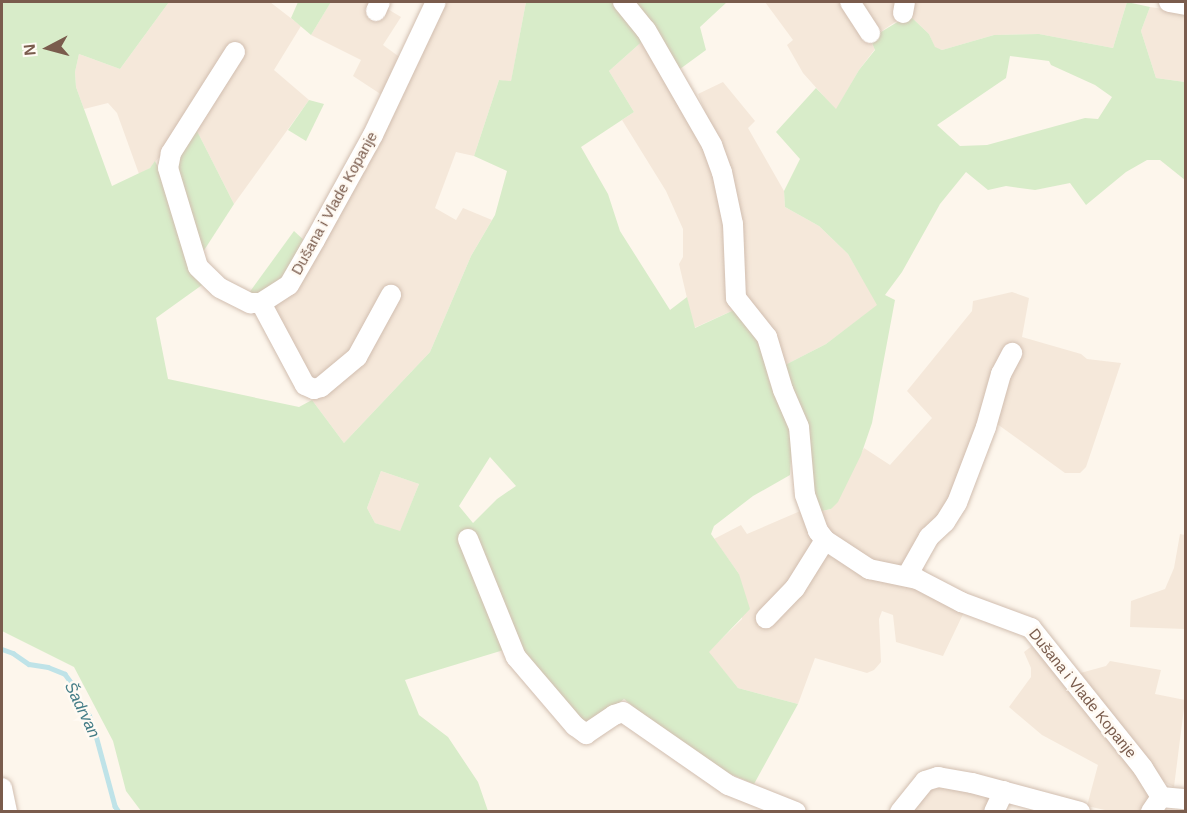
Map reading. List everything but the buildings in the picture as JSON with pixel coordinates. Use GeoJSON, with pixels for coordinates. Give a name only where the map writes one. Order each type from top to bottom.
{"type":"FeatureCollection","features":[{"type":"Feature","properties":{"kind":"street","name":"Dušana i Vlade Kopanje"},"geometry":{"type":"LineString","coordinates":[[261,303],[289,285],[374,135],[436,2]]}},
{"type":"Feature","properties":{"kind":"street","name":"Dušana i Vlade Kopanje"},"geometry":{"type":"LineString","coordinates":[[623,2],[646,30],[698,117],[722,172],[733,224],[736,298],[762,328],[774,353],[783,390],[799,427],[805,495],[818,531],[825,540],[869,569],[893,576],[907,576],[961,602],[1031,628],[1110,724],[1156,804],[1185,799]]}},
{"type":"Feature","properties":{"kind":"street"},"geometry":{"type":"LineString","coordinates":[[850,2],[870,33]]}},
{"type":"Feature","properties":{"kind":"street"},"geometry":{"type":"LineString","coordinates":[[1169,2],[1185,5]]}},
{"type":"Feature","properties":{"kind":"street"},"geometry":{"type":"LineString","coordinates":[[235,52],[171,153],[168,168],[189,243],[204,276],[228,293],[250,303],[261,303],[305,384],[314,389],[321,387],[357,357],[391,295]]}},
{"type":"Feature","properties":{"kind":"street"},"geometry":{"type":"LineString","coordinates":[[907,576],[929,537],[945,522],[957,503],[986,427],[1001,374],[1012,353]]}},
{"type":"Feature","properties":{"kind":"street"},"geometry":{"type":"LineString","coordinates":[[468,539],[516,657],[576,726],[586,734],[614,714],[623,712],[728,785],[796,812]]}},
{"type":"Feature","properties":{"kind":"street"},"geometry":{"type":"LineString","coordinates":[[766,618],[795,588],[825,540]]}},
{"type":"Feature","properties":{"kind":"street"},"geometry":{"type":"LineString","coordinates":[[900,812],[915,790],[931,778],[946,777],[1080,812]]}},
{"type":"Feature","properties":{"kind":"street"},"geometry":{"type":"LineString","coordinates":[[2,788],[8,812]]}},
{"type":"Feature","properties":{"kind":"street"},"geometry":{"type":"LineString","coordinates":[[994,812],[1005,791]]}},
{"type":"Feature","properties":{"kind":"shaded area"},"geometry":{"type":"Polygon","coordinates":[[[169,2],[270,2],[301,26],[274,70],[309,100],[234,204],[195,127],[167,148],[150,168],[139,174],[117,113],[108,103],[84,109],[76,87],[75,72],[79,54],[120,69],[169,2]]]}},
{"type":"Feature","properties":{"kind":"shaded area"},"geometry":{"type":"Polygon","coordinates":[[[331,2],[376,2],[401,17],[383,45],[405,61],[385,97],[353,76],[361,60],[311,35],[331,2]]]}},
{"type":"Feature","properties":{"kind":"shaded area"},"geometry":{"type":"Polygon","coordinates":[[[441,2],[526,2],[511,82],[499,80],[474,156],[456,152],[435,208],[456,220],[463,208],[492,220],[471,256],[430,352],[344,443],[312,400],[347,376],[363,343],[313,381],[269,308],[441,2]]]}},
{"type":"Feature","properties":{"kind":"shaded area"},"geometry":{"type":"Polygon","coordinates":[[[765,2],[846,2],[875,49],[859,70],[836,110],[803,73],[787,45],[793,40],[765,2]]]}},
{"type":"Feature","properties":{"kind":"shaded area"},"geometry":{"type":"Polygon","coordinates":[[[856,2],[902,2],[901,18],[876,35],[856,2]]]}},
{"type":"Feature","properties":{"kind":"shaded area"},"geometry":{"type":"Polygon","coordinates":[[[910,2],[1127,2],[1113,48],[1039,34],[994,35],[942,50],[935,48],[929,34],[909,15],[910,2]]]}},
{"type":"Feature","properties":{"kind":"shaded area"},"geometry":{"type":"Polygon","coordinates":[[[1150,7],[1185,12],[1185,82],[1156,78],[1141,31],[1150,7]]]}},
{"type":"Feature","properties":{"kind":"shaded area"},"geometry":{"type":"Polygon","coordinates":[[[646,38],[719,179],[734,310],[694,328],[679,264],[683,257],[683,229],[666,191],[622,120],[634,112],[609,71],[646,38]]]}},
{"type":"Feature","properties":{"kind":"shaded area"},"geometry":{"type":"Polygon","coordinates":[[[723,82],[755,121],[748,128],[784,191],[785,207],[819,226],[848,254],[878,305],[826,344],[785,365],[747,304],[731,179],[698,94],[723,82]]]}},
{"type":"Feature","properties":{"kind":"shaded area"},"geometry":{"type":"Polygon","coordinates":[[[1012,292],[1029,298],[1022,337],[1081,354],[1087,359],[1121,363],[1086,467],[1080,473],[1065,473],[993,421],[948,508],[905,568],[878,567],[829,536],[817,512],[831,509],[864,448],[890,465],[932,418],[907,391],[972,311],[973,301],[1012,292]]]}},
{"type":"Feature","properties":{"kind":"shaded area"},"geometry":{"type":"Polygon","coordinates":[[[381,471],[419,484],[400,532],[375,523],[367,508],[381,471]]]}},
{"type":"Feature","properties":{"kind":"shaded area"},"geometry":{"type":"Polygon","coordinates":[[[805,509],[823,554],[907,583],[965,610],[943,656],[896,642],[893,615],[882,611],[879,619],[881,662],[874,670],[867,673],[815,658],[798,704],[738,688],[708,652],[742,619],[739,574],[714,539],[741,525],[747,534],[805,509]]]}},
{"type":"Feature","properties":{"kind":"shaded area"},"geometry":{"type":"Polygon","coordinates":[[[1180,534],[1185,535],[1185,629],[1130,627],[1131,601],[1165,589],[1174,568],[1180,534]]]}},
{"type":"Feature","properties":{"kind":"shaded area"},"geometry":{"type":"Polygon","coordinates":[[[1037,642],[1152,795],[1147,806],[1138,811],[1114,812],[1087,806],[1098,765],[1042,735],[1009,707],[1031,677],[1031,668],[1024,652],[1037,642]]]}},
{"type":"Feature","properties":{"kind":"shaded area"},"geometry":{"type":"Polygon","coordinates":[[[1110,661],[1161,670],[1155,694],[1185,700],[1174,787],[1160,780],[1073,675],[1106,666],[1110,661]]]}},
{"type":"Feature","properties":{"kind":"shaded area"},"geometry":{"type":"Polygon","coordinates":[[[934,782],[993,795],[988,811],[907,812],[934,782]]]}},
{"type":"Feature","properties":{"kind":"green space"},"geometry":{"type":"Polygon","coordinates":[[[2,2],[169,2],[120,69],[79,54],[75,72],[76,87],[112,186],[150,168],[155,161],[169,190],[192,270],[202,285],[156,318],[168,379],[299,407],[312,400],[344,443],[430,352],[471,256],[495,215],[507,171],[474,156],[499,80],[511,81],[526,2],[615,2],[646,38],[609,71],[634,112],[581,147],[608,194],[620,231],[670,310],[687,297],[695,328],[734,310],[764,345],[768,377],[774,394],[785,410],[792,434],[790,475],[753,496],[714,526],[711,534],[739,574],[750,609],[709,652],[738,688],[798,704],[754,784],[723,771],[664,732],[624,699],[589,728],[507,649],[405,680],[419,715],[448,737],[478,782],[488,811],[141,811],[126,791],[113,741],[74,667],[2,631],[2,2]],[[490,457],[459,506],[473,523],[497,499],[516,486],[490,457]],[[381,471],[367,508],[375,523],[400,531],[419,484],[381,471]]]}},
{"type":"Feature","properties":{"kind":"green space"},"geometry":{"type":"Polygon","coordinates":[[[298,2],[331,2],[311,35],[291,18],[298,2]]]}},
{"type":"Feature","properties":{"kind":"green space"},"geometry":{"type":"Polygon","coordinates":[[[632,2],[727,2],[700,27],[706,50],[680,69],[653,26],[632,2]]]}},
{"type":"Feature","properties":{"kind":"green space"},"geometry":{"type":"Polygon","coordinates":[[[1127,2],[1150,7],[1141,31],[1156,78],[1185,82],[1185,180],[1160,160],[1147,160],[1126,172],[1086,205],[1070,183],[1035,190],[1006,186],[988,190],[966,172],[940,204],[902,272],[885,295],[895,300],[872,423],[861,455],[838,502],[831,509],[817,512],[785,365],[826,344],[877,305],[848,254],[819,226],[785,207],[784,191],[800,159],[776,132],[816,88],[836,109],[859,70],[875,50],[872,43],[876,35],[909,15],[929,34],[935,47],[942,50],[994,35],[1039,34],[1113,48],[1127,2]],[[1010,56],[1006,78],[937,125],[960,146],[987,145],[1085,118],[1098,119],[1112,97],[1095,85],[1051,65],[1049,61],[1010,56]]]}},
{"type":"Feature","properties":{"kind":"green space"},"geometry":{"type":"Polygon","coordinates":[[[309,100],[324,104],[306,141],[288,130],[309,100]]]}},
{"type":"Feature","properties":{"kind":"green space"},"geometry":{"type":"Polygon","coordinates":[[[195,127],[234,204],[201,255],[177,171],[178,156],[195,127]]]}},
{"type":"Feature","properties":{"kind":"green space"},"geometry":{"type":"Polygon","coordinates":[[[294,231],[306,242],[286,281],[271,293],[249,293],[294,231]]]}},
{"type":"Feature","properties":{"kind":"waterway","name":"Šadrvan"},"geometry":{"type":"LineString","coordinates":[[2,649],[13,653],[29,664],[48,667],[65,674],[75,688],[79,703],[89,715],[115,806],[119,812]]}}]}
